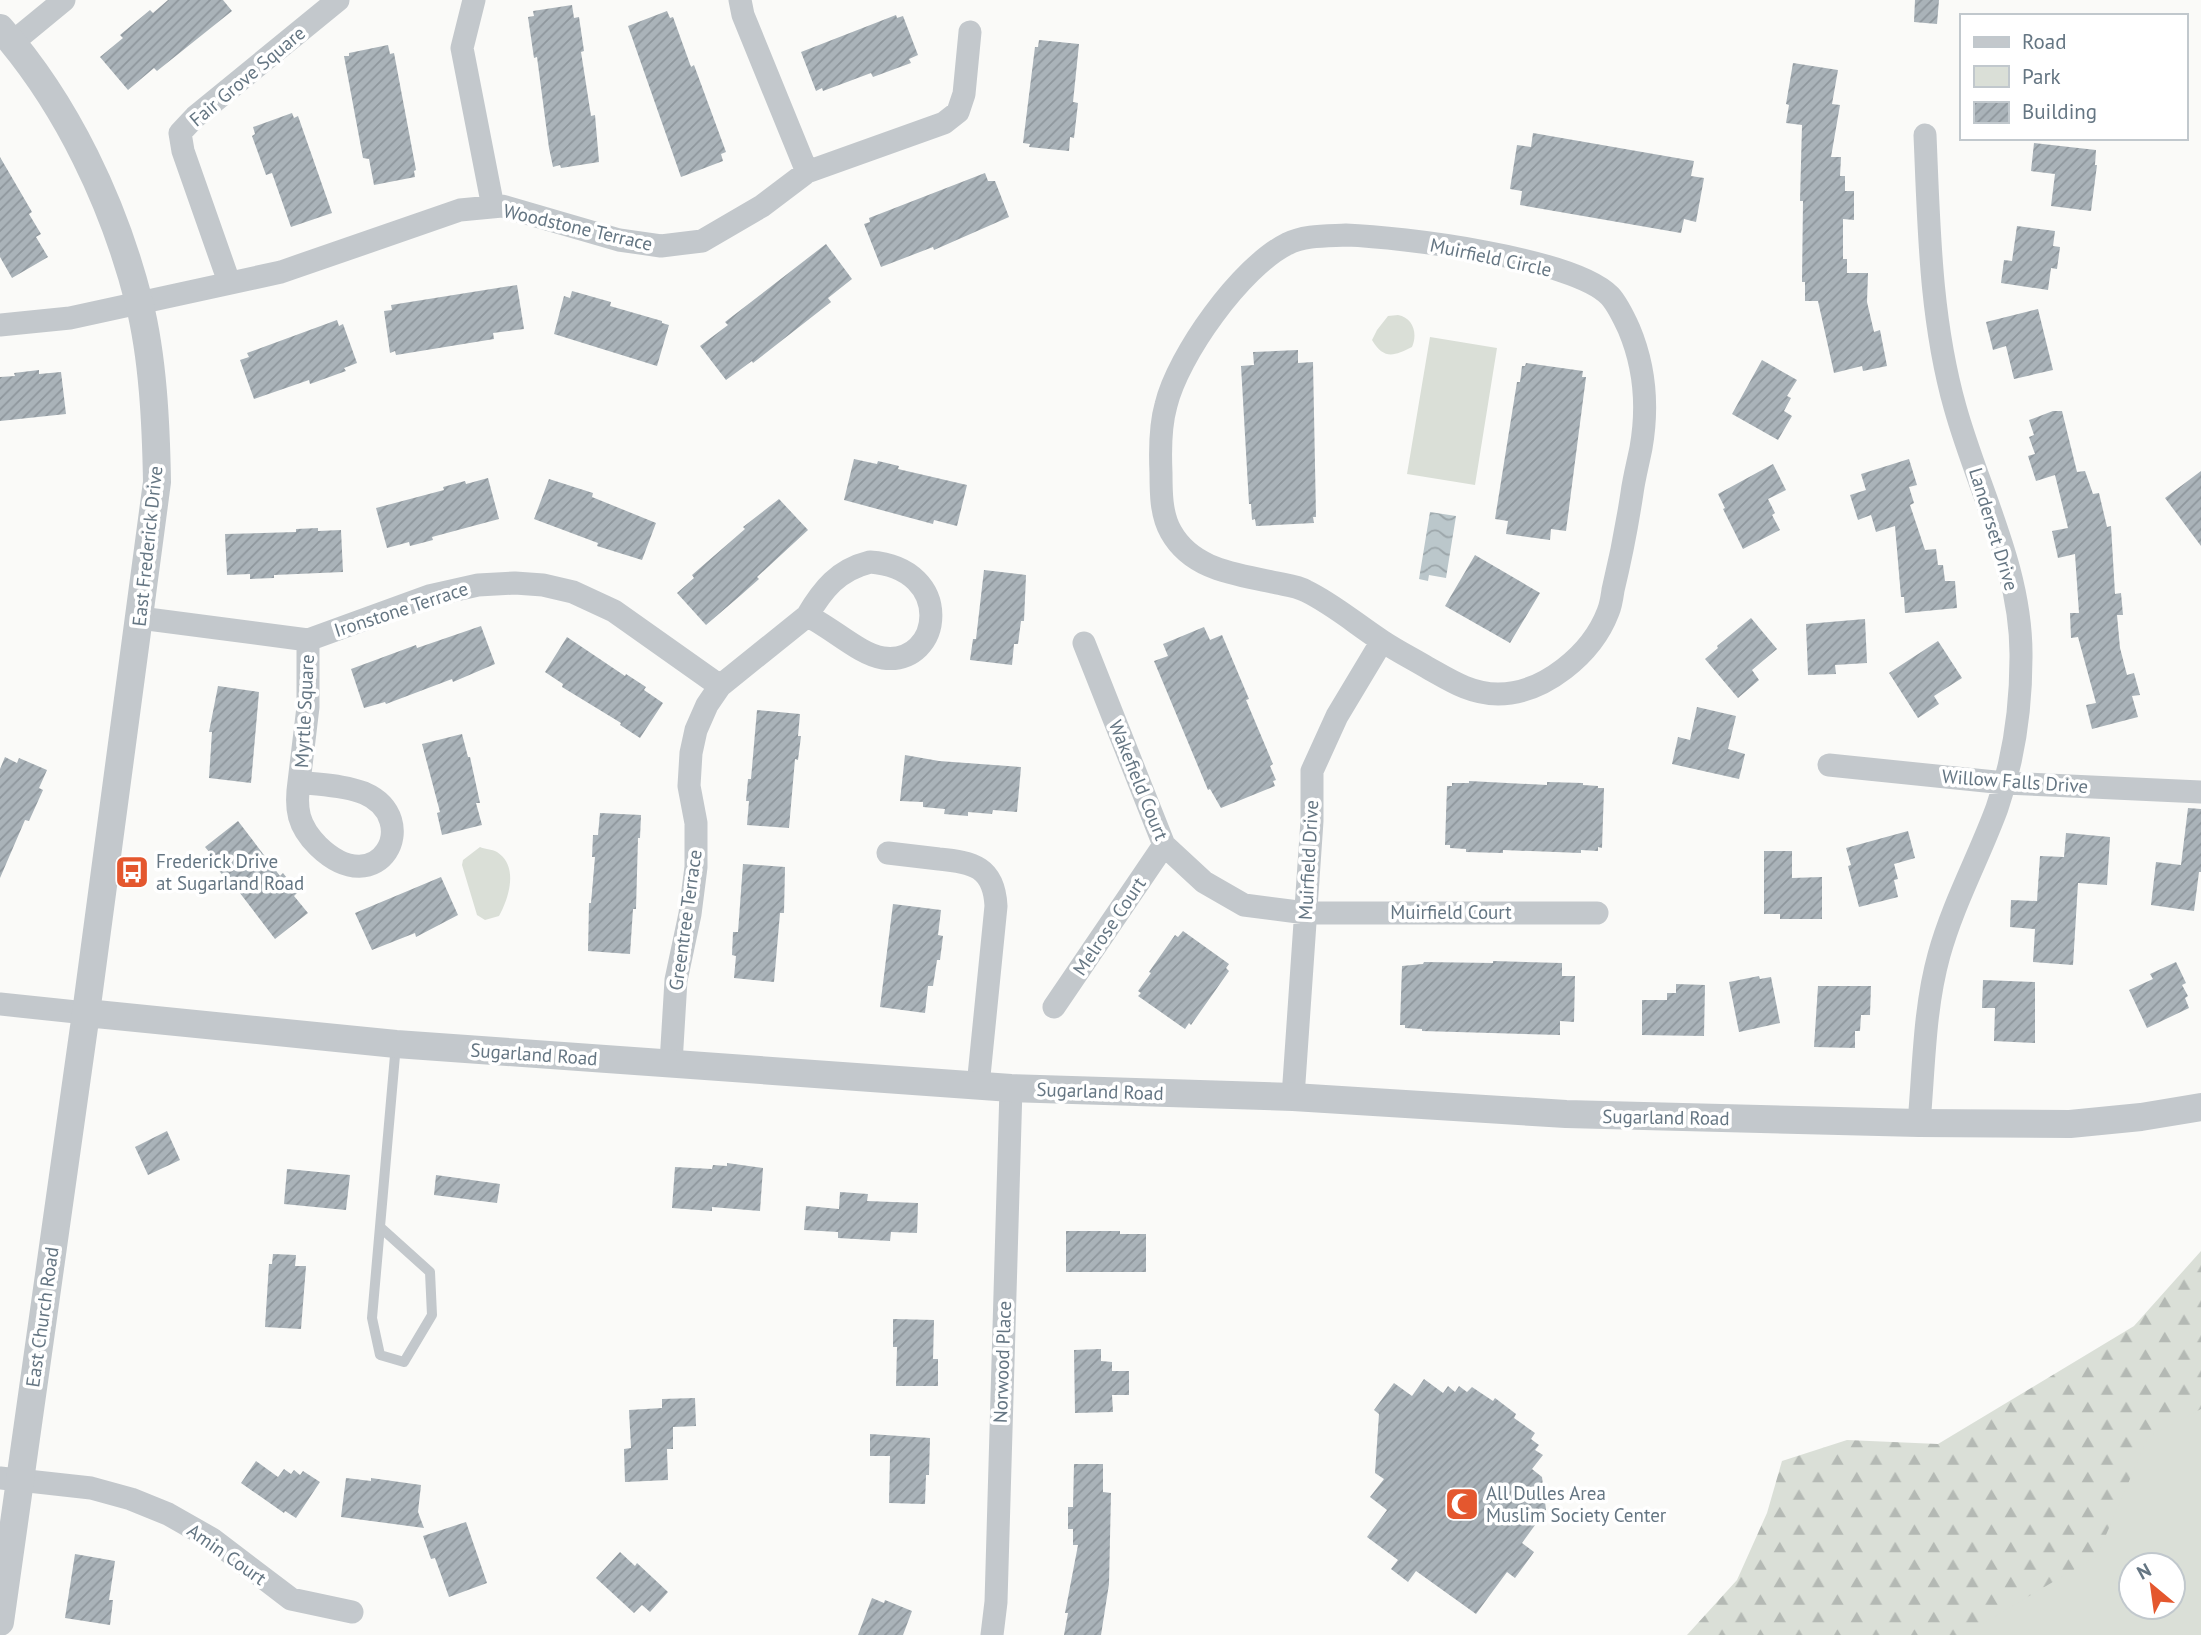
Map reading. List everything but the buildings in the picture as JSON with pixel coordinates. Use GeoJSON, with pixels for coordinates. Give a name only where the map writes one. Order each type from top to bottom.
{"type":"FeatureCollection","features":[{"type":"Feature","properties":{"kind":"street"},"geometry":{"type":"LineString","coordinates":[[6,35],[64,0]]}},
{"type":"Feature","properties":{"kind":"street","name":"Fair Grove Square"},"geometry":{"type":"LineString","coordinates":[[229,282],[183,151],[180,133],[195,117],[338,0]]}},
{"type":"Feature","properties":{"kind":"street"},"geometry":{"type":"LineString","coordinates":[[740,0],[748,27],[807,172]]}},
{"type":"Feature","properties":{"kind":"street"},"geometry":{"type":"LineString","coordinates":[[469,1],[462,48],[493,207]]}},
{"type":"Feature","properties":{"kind":"street","name":"Woodstone Terrace"},"geometry":{"type":"LineString","coordinates":[[0,325],[70,318],[281,272],[460,210],[502,206],[620,240],[661,246],[702,241],[762,206],[807,172],[944,122],[958,112],[964,94],[970,32]]}},
{"type":"Feature","properties":{"kind":"street","name":"East Frederick Drive"},"geometry":{"type":"LineString","coordinates":[[6,35],[55,103],[80,147],[117,232],[139,303],[154,399],[157,482],[86,1013]]}},
{"type":"Feature","properties":{"kind":"street","name":"Landerset Drive"},"geometry":{"type":"LineString","coordinates":[[1919,1123],[1928,1008],[1938,957],[2005,783],[2020,706],[2021,654],[2017,611],[2007,562],[1955,408],[1940,342],[1931,274],[1925,135]]}},
{"type":"Feature","properties":{"kind":"street","name":"Muirfield Circle"},"geometry":{"type":"LineString","coordinates":[[1346,234],[1397,238],[1537,263],[1593,284],[1610,296],[1636,346],[1642,371],[1645,407],[1626,543],[1608,613],[1578,657],[1551,679],[1530,688],[1500,694],[1469,690],[1382,641],[1302,589],[1227,573],[1200,562],[1182,547],[1169,529],[1161,499],[1165,408],[1173,381],[1199,337],[1251,269],[1288,243],[1308,238],[1346,234]]}},
{"type":"Feature","properties":{"kind":"street","name":"Greentree Terrace"},"geometry":{"type":"LineString","coordinates":[[671,1063],[676,979],[690,914],[696,867],[696,823],[689,786],[691,752],[696,730],[707,705],[720,686],[807,616],[830,582],[854,566],[870,562],[886,563],[914,577],[930,603],[932,617],[928,634],[913,650],[903,656],[884,659],[869,654],[822,622],[807,616]]}},
{"type":"Feature","properties":{"kind":"street","name":"Ironstone Terrace"},"geometry":{"type":"LineString","coordinates":[[140,618],[308,640],[442,593],[478,585],[543,585],[573,593],[614,611],[720,686]]}},
{"type":"Feature","properties":{"kind":"street","name":"Myrtle Square"},"geometry":{"type":"LineString","coordinates":[[299,782],[308,707],[308,640]]}},
{"type":"Feature","properties":{"kind":"street","name":"Muirfield Drive"},"geometry":{"type":"LineString","coordinates":[[1293,1097],[1312,821],[1312,771],[1337,716],[1382,641]]}},
{"type":"Feature","properties":{"kind":"street","name":"Wakefield Court"},"geometry":{"type":"LineString","coordinates":[[1084,643],[1164,845],[1204,882],[1244,905],[1306,913]]}},
{"type":"Feature","properties":{"kind":"street","name":"Willow Falls Drive"},"geometry":{"type":"LineString","coordinates":[[1829,765],[2005,783],[2201,792]]}},
{"type":"Feature","properties":{"kind":"street"},"geometry":{"type":"LineString","coordinates":[[299,782],[353,790],[379,803],[392,824],[393,835],[390,846],[383,855],[373,863],[358,868],[344,865],[326,854],[301,825],[297,813],[299,782]]}},
{"type":"Feature","properties":{"kind":"street","name":"Melrose Court"},"geometry":{"type":"LineString","coordinates":[[1054,1007],[1164,845]]}},
{"type":"Feature","properties":{"kind":"street"},"geometry":{"type":"LineString","coordinates":[[888,853],[966,862],[981,869],[990,879],[996,893],[978,1086]]}},
{"type":"Feature","properties":{"kind":"street","name":"Muirfield Court"},"geometry":{"type":"LineString","coordinates":[[1306,913],[1597,913]]}},
{"type":"Feature","properties":{"kind":"street","name":"Sugarland Road"},"geometry":{"type":"LineString","coordinates":[[0,1004],[396,1044],[978,1086],[1293,1097],[1566,1114],[2070,1124],[2141,1117],[2201,1107]]}},
{"type":"Feature","properties":{"kind":"street","name":"East Church Road"},"geometry":{"type":"LineString","coordinates":[[0,1622],[9,1479],[86,1013]]}},
{"type":"Feature","properties":{"kind":"street","name":"Norwood Place"},"geometry":{"type":"LineString","coordinates":[[992,1635],[996,1602],[1011,1088]]}},
{"type":"Feature","properties":{"kind":"street","name":"Amin Court"},"geometry":{"type":"LineString","coordinates":[[9,1479],[91,1489],[131,1499],[168,1514],[212,1539],[291,1599],[352,1612]]}},
{"type":"Feature","properties":{"kind":"lane"},"geometry":{"type":"LineString","coordinates":[[380,1227],[430,1272],[432,1315],[404,1362],[380,1355],[372,1318],[396,1044]]}},
{"type":"Feature","properties":{"kind":"green space"},"geometry":{"type":"Polygon","coordinates":[[[1398,315],[1407,319],[1413,327],[1412,347],[1400,353],[1385,353],[1372,340],[1388,316],[1398,315]]]}},
{"type":"Feature","properties":{"kind":"green space"},"geometry":{"type":"Polygon","coordinates":[[[1430,337],[1497,348],[1475,485],[1407,474],[1430,337]]]}},
{"type":"Feature","properties":{"kind":"green space"},"geometry":{"type":"Polygon","coordinates":[[[480,847],[495,851],[504,858],[510,874],[509,892],[499,916],[485,920],[477,915],[462,865],[463,860],[480,847]]]}},
{"type":"Feature","properties":{"kind":"green space"},"geometry":{"type":"Polygon","coordinates":[[[2201,1251],[2201,1635],[1687,1635],[1737,1580],[1767,1513],[1782,1461],[1847,1440],[1938,1444],[2134,1326],[2201,1251]]]}},
{"type":"Feature","properties":{"kind":"green space"},"geometry":{"type":"Polygon","coordinates":[[[2201,1409],[2201,1635],[1963,1635],[2097,1556],[2148,1437],[2201,1409]]]}},
{"type":"Feature","properties":{"kind":"water"},"geometry":{"type":"Polygon","coordinates":[[[1430,512],[1456,516],[1446,578],[1429,575],[1428,581],[1419,579],[1430,512]]]}},
{"type":"Feature","properties":{"kind":"place","name":"Frederick Drive at Sugarland Road"},"geometry":{"type":"Point","coordinates":[132,872]}},
{"type":"Feature","properties":{"kind":"place","name":"All Dulles Area Muslim Society Center"},"geometry":{"type":"Point","coordinates":[1462,1504]}}]}
